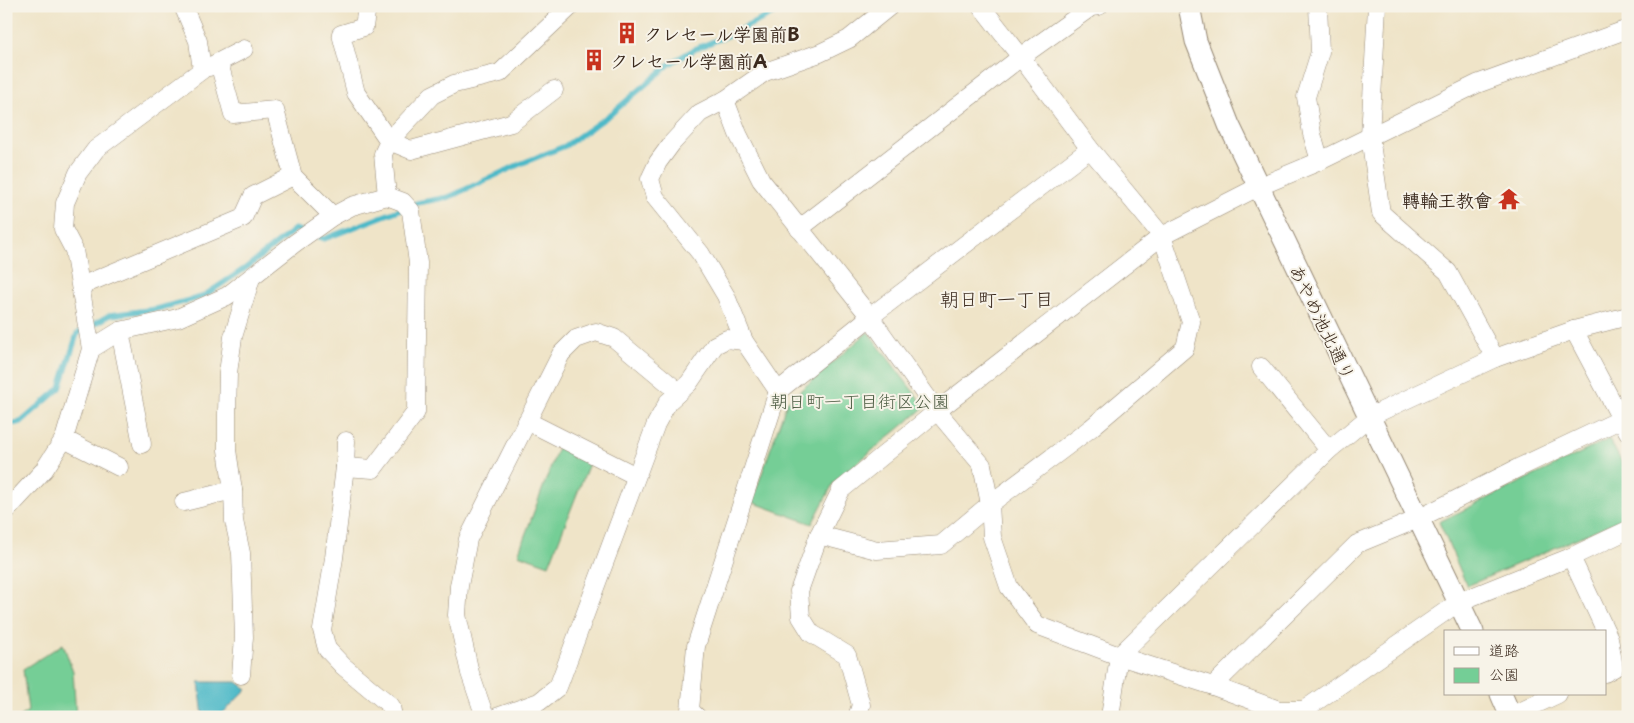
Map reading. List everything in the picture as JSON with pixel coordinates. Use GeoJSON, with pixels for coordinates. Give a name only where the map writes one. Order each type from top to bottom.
{"type":"FeatureCollection","features":[{"type":"Feature","properties":{"kind":"street"},"geometry":{"type":"LineString","coordinates":[[183,6],[198,41],[202,70]]}},
{"type":"Feature","properties":{"kind":"street"},"geometry":{"type":"LineString","coordinates":[[367,6],[364,26],[341,34],[356,94],[389,141],[411,150],[511,123],[554,90]]}},
{"type":"Feature","properties":{"kind":"street"},"geometry":{"type":"LineString","coordinates":[[387,196],[383,154],[389,141],[432,95],[454,84],[500,74],[571,6]]}},
{"type":"Feature","properties":{"kind":"street"},"geometry":{"type":"LineString","coordinates":[[778,390],[744,341],[726,296],[701,254],[655,197],[650,179],[658,162],[672,143],[700,113],[725,100],[765,72],[820,53],[849,39],[890,6]]}},
{"type":"Feature","properties":{"kind":"street"},"geometry":{"type":"LineString","coordinates":[[819,535],[876,550],[941,545],[990,504],[1091,428],[1185,348],[1191,322],[1162,236],[1090,148],[1021,56],[980,6]]}},
{"type":"Feature","properties":{"kind":"street"},"geometry":{"type":"LineString","coordinates":[[799,229],[1021,56],[1091,7],[1099,6]]}},
{"type":"Feature","properties":{"kind":"street","name":"あやめ池北通り"},"geometry":{"type":"LineString","coordinates":[[1188,6],[1196,41],[1229,125],[1472,630]]}},
{"type":"Feature","properties":{"kind":"street"},"geometry":{"type":"LineString","coordinates":[[1318,6],[1320,52],[1306,98],[1312,134],[1320,162]]}},
{"type":"Feature","properties":{"kind":"street"},"geometry":{"type":"LineString","coordinates":[[1377,6],[1370,136],[1381,213],[1448,272],[1495,358]]}},
{"type":"Feature","properties":{"kind":"street"},"geometry":{"type":"LineString","coordinates":[[857,717],[861,704],[847,655],[811,633],[801,617],[799,592],[819,535],[841,490],[936,411],[1162,236],[1258,187],[1320,162],[1477,84],[1628,29]]}},
{"type":"Feature","properties":{"kind":"street"},"geometry":{"type":"LineString","coordinates":[[7,506],[44,470],[64,439],[91,349],[74,250],[63,228],[66,203],[78,173],[96,149],[202,70],[244,49]]}},
{"type":"Feature","properties":{"kind":"street"},"geometry":{"type":"LineString","coordinates":[[219,63],[233,114],[275,110],[292,176],[333,216]]}},
{"type":"Feature","properties":{"kind":"street"},"geometry":{"type":"LineString","coordinates":[[725,100],[738,134],[761,180],[870,317],[936,411],[982,465],[990,504],[992,537],[1009,587],[1037,626],[1278,710],[1304,710],[1459,602],[1571,557],[1628,530]]}},
{"type":"Feature","properties":{"kind":"street"},"geometry":{"type":"LineString","coordinates":[[697,717],[690,710],[696,646],[778,390],[1090,148]]}},
{"type":"Feature","properties":{"kind":"street"},"geometry":{"type":"LineString","coordinates":[[81,286],[243,218],[253,196],[292,176]]}},
{"type":"Feature","properties":{"kind":"street"},"geometry":{"type":"LineString","coordinates":[[91,349],[120,331],[178,318],[227,296],[294,243],[333,216],[352,206],[387,196],[403,202],[411,210],[418,263],[416,412],[373,469],[345,467]]}},
{"type":"Feature","properties":{"kind":"street"},"geometry":{"type":"LineString","coordinates":[[241,675],[244,628],[241,553],[234,521],[233,490],[226,450],[228,372],[233,337],[251,278]]}},
{"type":"Feature","properties":{"kind":"street"},"geometry":{"type":"LineString","coordinates":[[1110,717],[1119,656],[1328,450],[1369,418],[1495,358],[1574,330],[1628,316]]}},
{"type":"Feature","properties":{"kind":"street"},"geometry":{"type":"LineString","coordinates":[[1213,686],[1357,544],[1418,519],[1518,468],[1625,423],[1574,330]]}},
{"type":"Feature","properties":{"kind":"street"},"geometry":{"type":"LineString","coordinates":[[120,331],[142,444]]}},
{"type":"Feature","properties":{"kind":"street"},"geometry":{"type":"LineString","coordinates":[[485,717],[470,673],[457,615],[459,586],[468,538],[561,354],[576,338],[596,332],[614,338],[680,392]]}},
{"type":"Feature","properties":{"kind":"street"},"geometry":{"type":"LineString","coordinates":[[497,717],[539,702],[558,687],[656,424],[668,402],[689,383],[715,345],[727,339],[744,341]]}},
{"type":"Feature","properties":{"kind":"street"},"geometry":{"type":"LineString","coordinates":[[1261,367],[1328,450]]}},
{"type":"Feature","properties":{"kind":"street"},"geometry":{"type":"LineString","coordinates":[[527,420],[636,476]]}},
{"type":"Feature","properties":{"kind":"street"},"geometry":{"type":"LineString","coordinates":[[64,439],[119,467]]}},
{"type":"Feature","properties":{"kind":"street"},"geometry":{"type":"LineString","coordinates":[[346,441],[345,467],[334,558],[322,630],[327,649],[343,666],[391,706],[393,717]]}},
{"type":"Feature","properties":{"kind":"street"},"geometry":{"type":"LineString","coordinates":[[184,502],[233,490]]}},
{"type":"Feature","properties":{"kind":"street"},"geometry":{"type":"LineString","coordinates":[[1571,557],[1605,630]]}},
{"type":"Feature","properties":{"kind":"street"},"geometry":{"type":"LineString","coordinates":[[1606,632],[1609,638],[1614,668],[1606,672]]}},
{"type":"Feature","properties":{"kind":"street"},"geometry":{"type":"LineString","coordinates":[[1502,696],[1511,716],[1554,696]]}},
{"type":"Feature","properties":{"kind":"green space","name":"朝日町一丁目街区公園"},"geometry":{"type":"Polygon","coordinates":[[[868,332],[925,407],[834,482],[812,524],[752,502],[787,402],[868,332]]]}},
{"type":"Feature","properties":{"kind":"green space"},"geometry":{"type":"Polygon","coordinates":[[[1609,439],[1628,473],[1628,516],[1467,586],[1439,522],[1609,439]]]}},
{"type":"Feature","properties":{"kind":"green space"},"geometry":{"type":"Polygon","coordinates":[[[559,445],[590,461],[549,565],[518,554],[559,445]]]}},
{"type":"Feature","properties":{"kind":"green space"},"geometry":{"type":"Polygon","coordinates":[[[63,644],[73,671],[76,717],[19,717],[28,711],[23,669],[63,644]]]}},
{"type":"Feature","properties":{"kind":"water"},"geometry":{"type":"Polygon","coordinates":[[[199,682],[237,682],[247,689],[219,717],[203,717],[199,682]]]}},
{"type":"Feature","properties":{"kind":"waterway"},"geometry":{"type":"LineString","coordinates":[[313,235],[324,239],[417,203],[449,197],[520,164],[565,146],[611,114],[671,63],[697,48],[727,36],[789,6]]}},
{"type":"Feature","properties":{"kind":"waterway"},"geometry":{"type":"LineString","coordinates":[[6,425],[21,422],[60,388],[77,334],[110,315],[156,309],[202,297],[247,267],[295,229],[304,232]]}},
{"type":"Feature","properties":{"kind":"place","name":"クレセール学園前B"},"geometry":{"type":"Point","coordinates":[627,33]}},
{"type":"Feature","properties":{"kind":"place","name":"クレセール学園前A"},"geometry":{"type":"Point","coordinates":[594,60]}},
{"type":"Feature","properties":{"kind":"place","name":"轉輪王教會"},"geometry":{"type":"Point","coordinates":[1509,199]}},
{"type":"Feature","properties":{"kind":"district","name":"朝日町一丁目"},"geometry":{"type":"Point","coordinates":[997,298]}}]}
